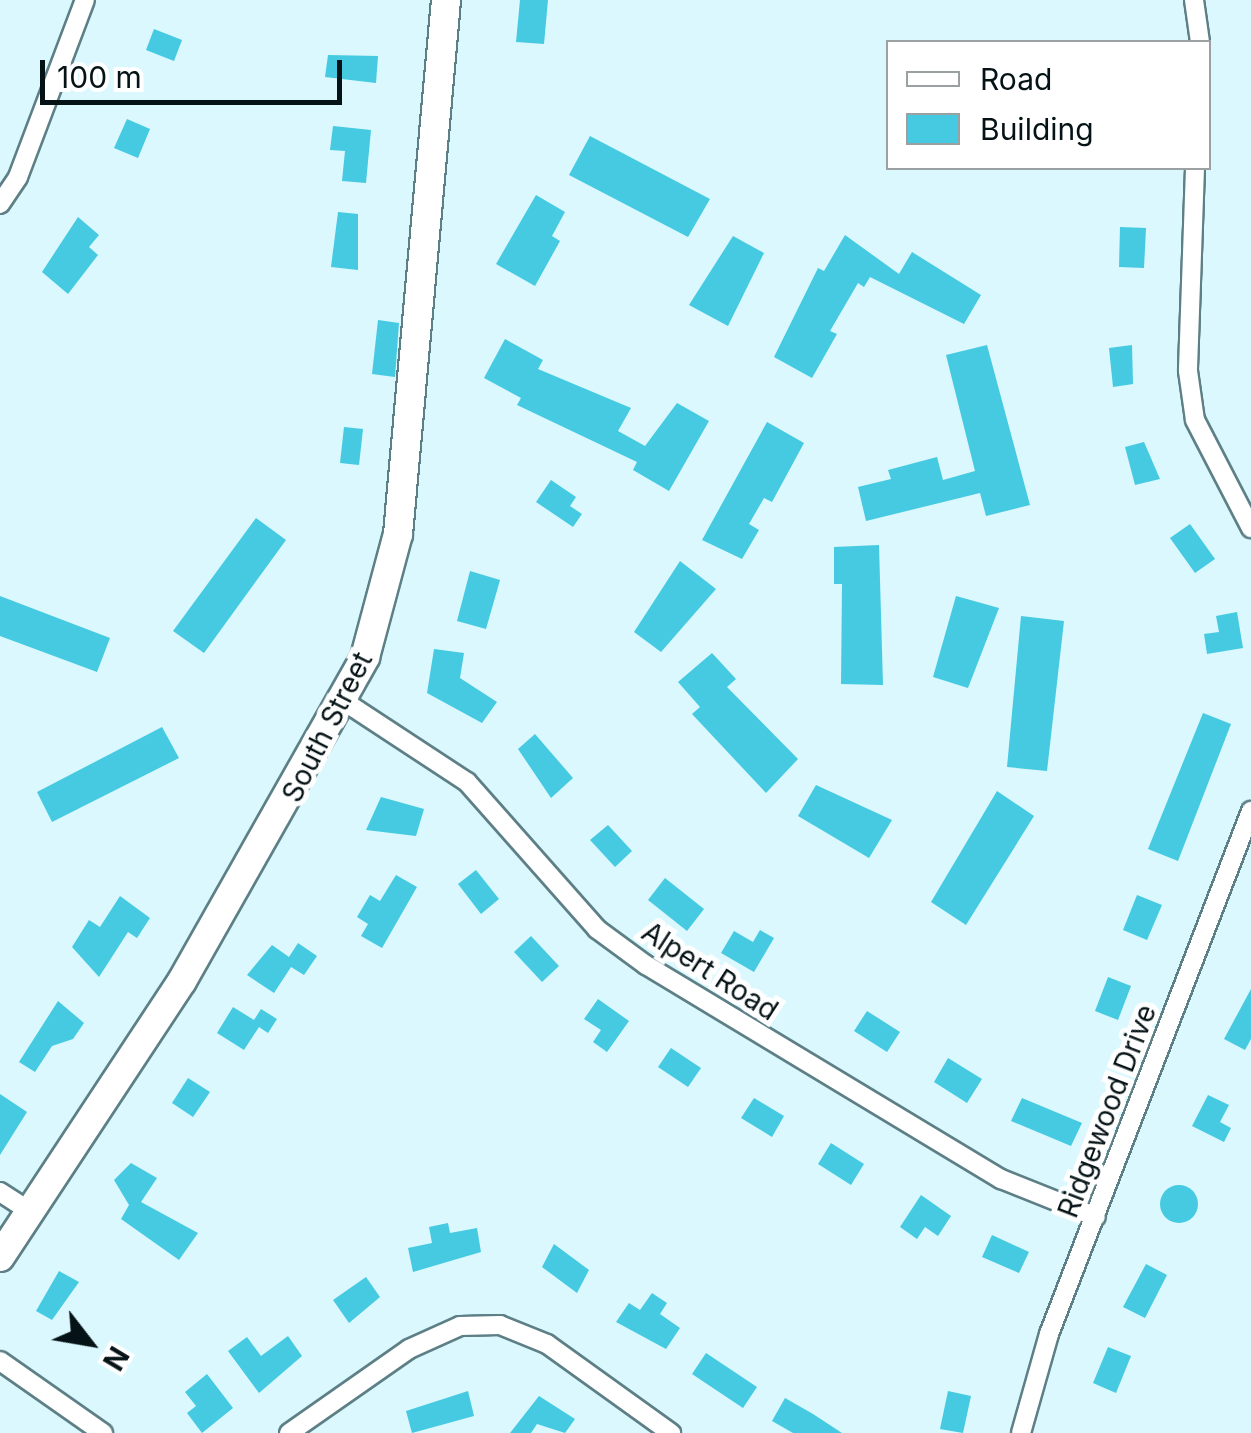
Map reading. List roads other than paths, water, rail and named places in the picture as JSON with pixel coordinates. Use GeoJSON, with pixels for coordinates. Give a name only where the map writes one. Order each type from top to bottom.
{"type":"FeatureCollection","features":[{"type":"Feature","properties":{"kind":"street"},"geometry":{"type":"LineString","coordinates":[[0,204],[24,164],[85,0]]}},
{"type":"Feature","properties":{"kind":"street","name":"South Street"},"geometry":{"type":"LineString","coordinates":[[0,1258],[182,981],[345,702],[384,604],[398,534],[446,0]]}},
{"type":"Feature","properties":{"kind":"street"},"geometry":{"type":"LineString","coordinates":[[1194,0],[1200,40]]}},
{"type":"Feature","properties":{"kind":"street"},"geometry":{"type":"LineString","coordinates":[[1195,170],[1193,404],[1251,528]]}},
{"type":"Feature","properties":{"kind":"street","name":"Alpert Road"},"geometry":{"type":"LineString","coordinates":[[345,702],[468,782],[597,929],[646,965],[1001,1180],[1096,1217]]}},
{"type":"Feature","properties":{"kind":"street","name":"Ridgewood Drive"},"geometry":{"type":"LineString","coordinates":[[1022,1433],[1049,1334],[1251,811]]}},
{"type":"Feature","properties":{"kind":"street"},"geometry":{"type":"LineString","coordinates":[[0,1192],[31,1212]]}},
{"type":"Feature","properties":{"kind":"street"},"geometry":{"type":"LineString","coordinates":[[289,1433],[409,1348],[460,1326],[500,1326],[546,1344],[672,1433]]}},
{"type":"Feature","properties":{"kind":"street"},"geometry":{"type":"LineString","coordinates":[[0,1362],[104,1433]]}}]}
